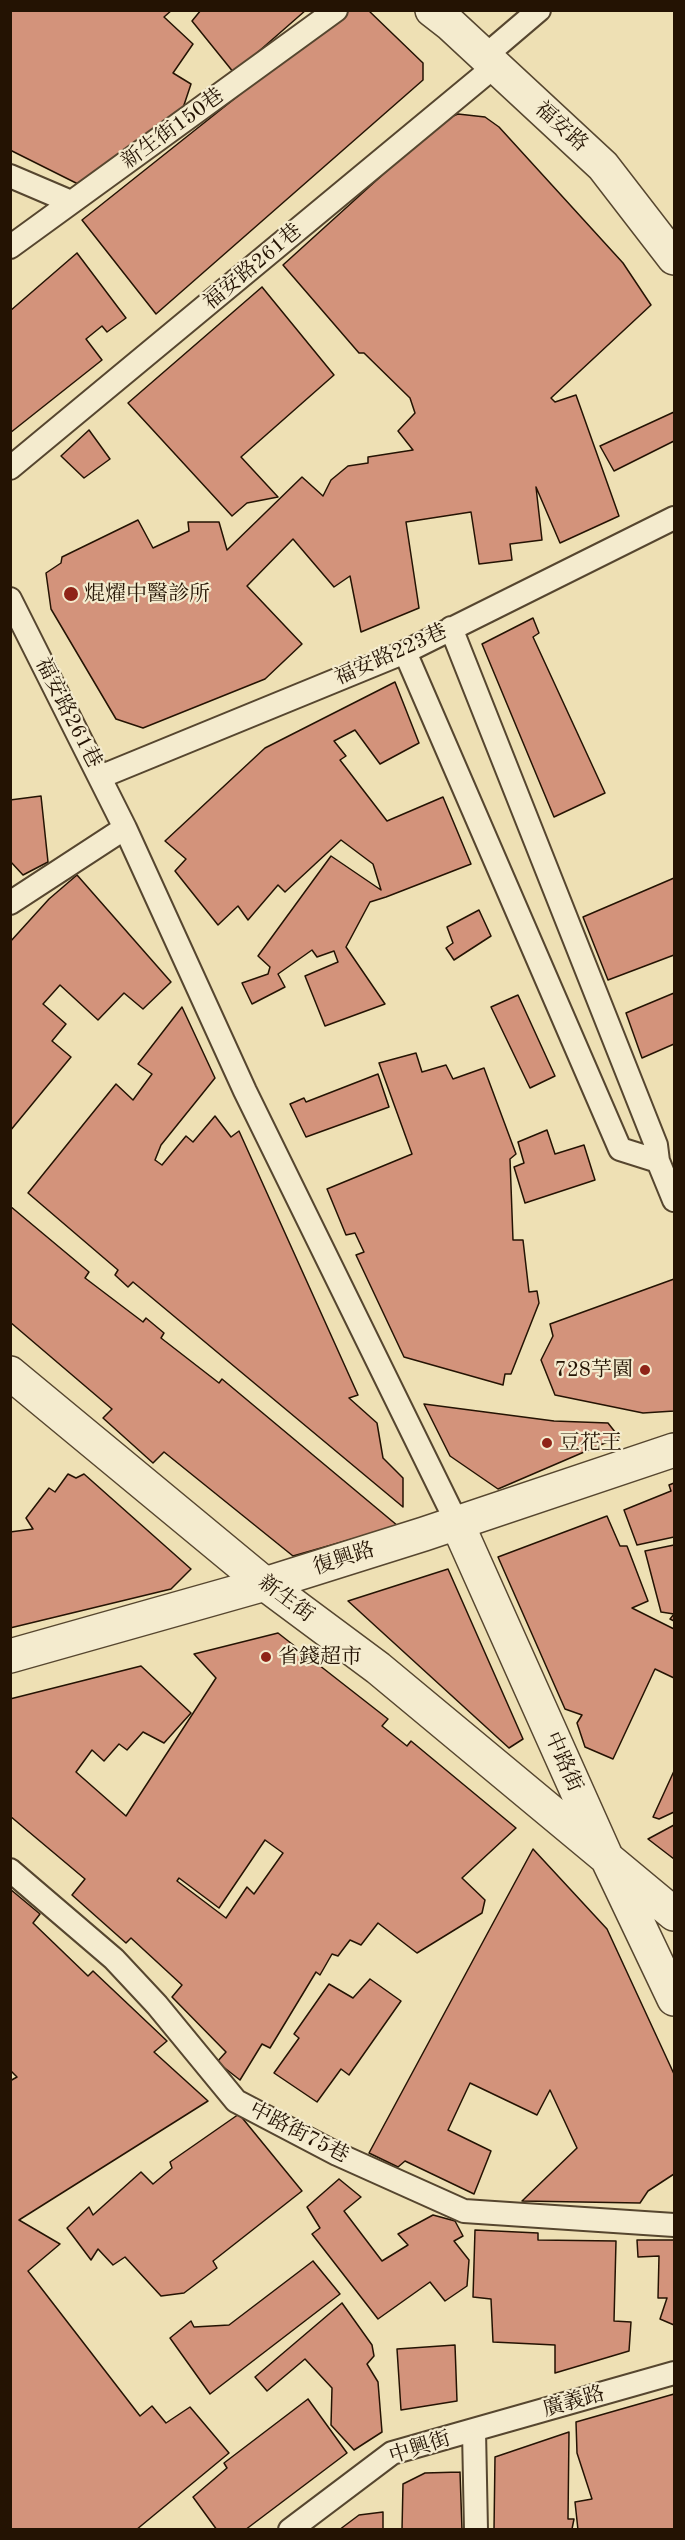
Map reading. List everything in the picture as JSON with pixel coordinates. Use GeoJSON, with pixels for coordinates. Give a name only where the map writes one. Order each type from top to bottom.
{"type":"FeatureCollection","features":[{"type":"Feature","properties":{"kind":"street","name":"福安路"},"geometry":{"type":"LineString","coordinates":[[432,10],[603,166],[675,258]]}},
{"type":"Feature","properties":{"kind":"street","name":"新生街"},"geometry":{"type":"LineString","coordinates":[[10,1373],[265,1584],[378,1668],[675,1914]]}},
{"type":"Feature","properties":{"kind":"street","name":"復興路"},"geometry":{"type":"LineString","coordinates":[[10,1656],[265,1584],[675,1450]]}},
{"type":"Feature","properties":{"kind":"street","name":"中路街"},"geometry":{"type":"LineString","coordinates":[[457,1523],[605,1854],[675,1999]]}},
{"type":"Feature","properties":{"kind":"lane","name":"新生街150巷"},"geometry":{"type":"LineString","coordinates":[[10,247],[336,10]]}},
{"type":"Feature","properties":{"kind":"lane","name":"福安路261巷"},"geometry":{"type":"LineString","coordinates":[[10,468],[490,61],[539,10]]}},
{"type":"Feature","properties":{"kind":"lane"},"geometry":{"type":"LineString","coordinates":[[10,176],[71,202]]}},
{"type":"Feature","properties":{"kind":"lane","name":"福安路223巷"},"geometry":{"type":"LineString","coordinates":[[100,777],[405,652],[675,518]]}},
{"type":"Feature","properties":{"kind":"lane","name":"福安路261巷"},"geometry":{"type":"LineString","coordinates":[[10,599],[125,828],[245,1091],[457,1523]]}},
{"type":"Feature","properties":{"kind":"lane"},"geometry":{"type":"LineString","coordinates":[[451,628],[656,1146],[658,1161],[675,1200]]}},
{"type":"Feature","properties":{"kind":"lane"},"geometry":{"type":"LineString","coordinates":[[405,652],[620,1149],[658,1161]]}},
{"type":"Feature","properties":{"kind":"lane"},"geometry":{"type":"LineString","coordinates":[[10,903],[125,828]]}},
{"type":"Feature","properties":{"kind":"lane","name":"中路街75巷"},"geometry":{"type":"LineString","coordinates":[[10,1870],[114,1959],[157,2005],[236,2101],[337,2154],[464,2211],[675,2224]]}},
{"type":"Feature","properties":{"kind":"lane","name":"廣義路"},"geometry":{"type":"LineString","coordinates":[[474,2431],[675,2373]]}},
{"type":"Feature","properties":{"kind":"lane","name":"中興街"},"geometry":{"type":"LineString","coordinates":[[290,2529],[392,2453],[474,2431],[476,2529]]}},
{"type":"Feature","properties":{"kind":"building"},"geometry":{"type":"Polygon","coordinates":[[[10,10],[172,10],[164,17],[193,44],[173,73],[191,84],[181,114],[84,187],[10,150],[10,10]]]}},
{"type":"Feature","properties":{"kind":"building"},"geometry":{"type":"Polygon","coordinates":[[[201,10],[306,10],[234,73],[192,21],[201,10]]]}},
{"type":"Feature","properties":{"kind":"building"},"geometry":{"type":"Polygon","coordinates":[[[346,10],[368,10],[423,63],[423,80],[156,314],[82,220],[346,10]]]}},
{"type":"Feature","properties":{"kind":"building"},"geometry":{"type":"Polygon","coordinates":[[[458,114],[485,117],[499,127],[623,263],[651,305],[551,398],[555,402],[576,395],[619,516],[560,543],[536,487],[542,540],[510,544],[512,560],[479,564],[471,512],[406,522],[419,608],[361,632],[350,576],[334,587],[293,539],[247,586],[302,644],[265,679],[143,728],[116,719],[51,609],[46,573],[61,563],[62,557],[138,520],[153,548],[189,531],[188,522],[219,522],[227,550],[302,477],[323,496],[331,480],[348,466],[368,463],[368,457],[413,450],[398,431],[415,413],[410,398],[364,353],[359,353],[283,265],[443,120],[458,114]]]}},
{"type":"Feature","properties":{"kind":"building"},"geometry":{"type":"Polygon","coordinates":[[[77,253],[126,318],[107,332],[102,326],[86,339],[102,360],[10,433],[10,311],[77,253]]]}},
{"type":"Feature","properties":{"kind":"building"},"geometry":{"type":"Polygon","coordinates":[[[262,287],[334,375],[241,457],[278,497],[247,503],[232,516],[128,403],[262,287]]]}},
{"type":"Feature","properties":{"kind":"building"},"geometry":{"type":"Polygon","coordinates":[[[674,412],[674,441],[614,471],[600,446],[674,412]]]}},
{"type":"Feature","properties":{"kind":"building"},"geometry":{"type":"Polygon","coordinates":[[[89,430],[110,459],[84,478],[61,456],[89,430]]]}},
{"type":"Feature","properties":{"kind":"building"},"geometry":{"type":"Polygon","coordinates":[[[533,618],[539,633],[533,637],[605,793],[554,817],[482,644],[533,618]]]}},
{"type":"Feature","properties":{"kind":"building"},"geometry":{"type":"Polygon","coordinates":[[[395,682],[419,743],[380,764],[355,730],[334,741],[346,756],[340,760],[387,821],[443,797],[471,864],[370,902],[346,947],[385,1004],[325,1026],[305,976],[338,962],[334,951],[317,957],[312,950],[278,974],[285,987],[252,1004],[242,983],[268,974],[270,967],[258,956],[331,856],[381,890],[373,864],[341,840],[285,892],[278,885],[248,920],[238,906],[218,925],[175,871],[186,859],[165,841],[265,748],[395,682]]]}},
{"type":"Feature","properties":{"kind":"building"},"geometry":{"type":"Polygon","coordinates":[[[41,796],[48,862],[23,875],[10,861],[10,800],[41,796]]]}},
{"type":"Feature","properties":{"kind":"building"},"geometry":{"type":"Polygon","coordinates":[[[77,875],[171,982],[143,1009],[124,993],[98,1020],[60,985],[43,1004],[66,1024],[52,1041],[71,1057],[10,1131],[10,942],[49,899],[77,875]]]}},
{"type":"Feature","properties":{"kind":"building"},"geometry":{"type":"Polygon","coordinates":[[[674,878],[674,955],[608,980],[583,917],[674,878]]]}},
{"type":"Feature","properties":{"kind":"building"},"geometry":{"type":"Polygon","coordinates":[[[479,910],[491,936],[454,960],[446,948],[453,943],[447,927],[479,910]]]}},
{"type":"Feature","properties":{"kind":"building"},"geometry":{"type":"Polygon","coordinates":[[[674,993],[674,1044],[642,1058],[626,1013],[674,993]]]}},
{"type":"Feature","properties":{"kind":"building"},"geometry":{"type":"Polygon","coordinates":[[[518,995],[555,1076],[530,1088],[491,1007],[518,995]]]}},
{"type":"Feature","properties":{"kind":"building"},"geometry":{"type":"Polygon","coordinates":[[[182,1007],[215,1078],[161,1145],[155,1160],[162,1165],[186,1136],[193,1142],[215,1116],[231,1137],[239,1131],[358,1395],[349,1398],[377,1423],[383,1458],[403,1478],[403,1507],[133,1282],[128,1287],[115,1275],[118,1270],[28,1193],[116,1084],[133,1100],[152,1074],[138,1064],[182,1007]]]}},
{"type":"Feature","properties":{"kind":"building"},"geometry":{"type":"Polygon","coordinates":[[[416,1053],[422,1072],[446,1065],[453,1079],[484,1068],[516,1154],[510,1159],[513,1240],[523,1240],[529,1292],[537,1291],[539,1303],[511,1374],[505,1374],[503,1385],[404,1357],[356,1255],[364,1252],[355,1233],[346,1235],[327,1189],[412,1154],[379,1063],[416,1053]]]}},
{"type":"Feature","properties":{"kind":"building"},"geometry":{"type":"Polygon","coordinates":[[[378,1074],[389,1107],[306,1137],[290,1104],[304,1098],[306,1102],[378,1074]]]}},
{"type":"Feature","properties":{"kind":"building"},"geometry":{"type":"Polygon","coordinates":[[[547,1130],[555,1154],[584,1145],[595,1180],[525,1203],[514,1167],[524,1163],[518,1142],[547,1130]]]}},
{"type":"Feature","properties":{"kind":"building"},"geometry":{"type":"Polygon","coordinates":[[[10,1206],[89,1272],[85,1278],[143,1322],[146,1318],[164,1333],[161,1338],[219,1383],[222,1379],[398,1526],[293,1556],[164,1452],[153,1463],[103,1418],[112,1409],[10,1322],[10,1206]]]}},
{"type":"Feature","properties":{"kind":"building"},"geometry":{"type":"Polygon","coordinates":[[[674,1279],[674,1411],[643,1413],[555,1395],[541,1360],[553,1336],[550,1324],[674,1279]]]}},
{"type":"Feature","properties":{"kind":"building"},"geometry":{"type":"Polygon","coordinates":[[[424,1404],[554,1421],[608,1423],[619,1437],[498,1489],[450,1456],[424,1404]]]}},
{"type":"Feature","properties":{"kind":"building"},"geometry":{"type":"Polygon","coordinates":[[[68,1474],[76,1478],[84,1474],[191,1569],[171,1589],[10,1628],[10,1532],[33,1529],[26,1518],[49,1488],[55,1492],[68,1474]]]}},
{"type":"Feature","properties":{"kind":"building"},"geometry":{"type":"Polygon","coordinates":[[[674,1483],[674,1537],[637,1545],[624,1510],[671,1491],[669,1485],[674,1483]]]}},
{"type":"Feature","properties":{"kind":"building"},"geometry":{"type":"Polygon","coordinates":[[[607,1516],[620,1546],[627,1546],[648,1601],[632,1608],[674,1629],[674,1678],[655,1669],[613,1759],[585,1747],[577,1723],[582,1715],[565,1709],[498,1557],[607,1516]]]}},
{"type":"Feature","properties":{"kind":"building"},"geometry":{"type":"Polygon","coordinates":[[[674,1545],[674,1614],[661,1612],[645,1551],[674,1545]]]}},
{"type":"Feature","properties":{"kind":"building"},"geometry":{"type":"Polygon","coordinates":[[[448,1569],[523,1739],[509,1748],[348,1601],[448,1569]]]}},
{"type":"Feature","properties":{"kind":"building"},"geometry":{"type":"Polygon","coordinates":[[[278,1633],[388,1719],[382,1726],[407,1746],[411,1741],[516,1828],[462,1878],[485,1900],[482,1913],[417,1953],[378,1923],[361,1945],[350,1940],[338,1956],[332,1954],[320,1975],[316,1972],[270,2048],[262,2044],[240,2080],[217,2062],[226,2052],[172,1997],[182,1985],[131,1938],[126,1943],[72,1895],[85,1879],[10,1816],[10,1699],[141,1666],[191,1713],[164,1743],[143,1732],[127,1750],[119,1744],[104,1761],[92,1750],[76,1772],[126,1816],[216,1678],[194,1654],[278,1633]],[[265,1840],[219,1908],[179,1878],[177,1881],[226,1918],[247,1887],[254,1894],[283,1853],[265,1840]]]}},
{"type":"Feature","properties":{"kind":"building"},"geometry":{"type":"Polygon","coordinates":[[[674,1771],[674,1812],[659,1819],[653,1817],[674,1771]]]}},
{"type":"Feature","properties":{"kind":"building"},"geometry":{"type":"Polygon","coordinates":[[[674,1825],[674,1859],[648,1839],[674,1825]]]}},
{"type":"Feature","properties":{"kind":"building"},"geometry":{"type":"Polygon","coordinates":[[[533,1849],[607,1929],[674,2074],[674,2174],[648,2191],[640,2203],[522,2201],[577,2148],[550,2090],[537,2115],[470,2083],[448,2130],[491,2151],[474,2194],[405,2161],[398,2167],[369,2153],[533,1849]]]}},
{"type":"Feature","properties":{"kind":"building"},"geometry":{"type":"Polygon","coordinates":[[[10,1889],[40,1914],[33,1923],[88,1976],[93,1971],[167,2041],[154,2052],[208,2101],[19,2220],[60,2244],[28,2271],[140,2416],[152,2406],[166,2423],[190,2407],[229,2453],[136,2530],[10,2530],[10,2081],[17,2077],[10,2070],[10,1889]]]}},
{"type":"Feature","properties":{"kind":"building"},"geometry":{"type":"Polygon","coordinates":[[[370,1979],[401,2001],[349,2075],[341,2069],[317,2102],[274,2073],[299,2038],[294,2034],[329,1984],[353,1998],[370,1979]]]}},
{"type":"Feature","properties":{"kind":"building"},"geometry":{"type":"Polygon","coordinates":[[[239,2114],[302,2191],[213,2261],[217,2268],[184,2293],[161,2296],[125,2257],[113,2265],[98,2249],[91,2260],[67,2228],[89,2207],[93,2215],[141,2172],[153,2184],[172,2168],[170,2162],[239,2114]]]}},
{"type":"Feature","properties":{"kind":"building"},"geometry":{"type":"Polygon","coordinates":[[[339,2179],[361,2197],[344,2211],[382,2261],[408,2245],[398,2234],[433,2215],[455,2221],[463,2236],[454,2241],[469,2260],[467,2286],[445,2301],[430,2282],[378,2319],[312,2234],[320,2228],[307,2207],[339,2179]]]}},
{"type":"Feature","properties":{"kind":"building"},"geometry":{"type":"Polygon","coordinates":[[[475,2230],[538,2233],[538,2240],[616,2241],[614,2321],[631,2322],[629,2351],[555,2373],[555,2345],[493,2342],[491,2299],[473,2297],[475,2230]]]}},
{"type":"Feature","properties":{"kind":"building"},"geometry":{"type":"Polygon","coordinates":[[[637,2240],[674,2240],[674,2325],[660,2319],[667,2298],[658,2298],[659,2256],[638,2257],[637,2240]]]}},
{"type":"Feature","properties":{"kind":"building"},"geometry":{"type":"Polygon","coordinates":[[[313,2261],[340,2294],[210,2394],[170,2338],[191,2321],[194,2327],[229,2325],[313,2261]]]}},
{"type":"Feature","properties":{"kind":"building"},"geometry":{"type":"Polygon","coordinates":[[[342,2303],[372,2345],[374,2356],[367,2364],[378,2382],[382,2432],[354,2450],[331,2425],[332,2388],[305,2359],[267,2391],[255,2377],[342,2303]]]}},
{"type":"Feature","properties":{"kind":"building"},"geometry":{"type":"Polygon","coordinates":[[[455,2345],[457,2401],[401,2410],[397,2349],[455,2345]]]}},
{"type":"Feature","properties":{"kind":"building"},"geometry":{"type":"Polygon","coordinates":[[[674,2394],[674,2530],[578,2530],[575,2502],[592,2499],[577,2453],[576,2422],[674,2394]]]}},
{"type":"Feature","properties":{"kind":"building"},"geometry":{"type":"Polygon","coordinates":[[[308,2399],[347,2453],[245,2530],[217,2530],[193,2497],[227,2468],[224,2463],[308,2399]]]}},
{"type":"Feature","properties":{"kind":"building"},"geometry":{"type":"Polygon","coordinates":[[[569,2432],[568,2519],[574,2519],[572,2529],[494,2530],[495,2457],[569,2432]]]}},
{"type":"Feature","properties":{"kind":"building"},"geometry":{"type":"Polygon","coordinates":[[[460,2472],[462,2530],[402,2530],[403,2484],[425,2473],[460,2472]]]}},
{"type":"Feature","properties":{"kind":"building"},"geometry":{"type":"Polygon","coordinates":[[[383,2512],[383,2530],[339,2530],[359,2515],[383,2512]]]}},
{"type":"Feature","properties":{"kind":"place","name":"焜燿中醫診所"},"geometry":{"type":"Point","coordinates":[71,594]}},
{"type":"Feature","properties":{"kind":"place","name":"728芋園"},"geometry":{"type":"Point","coordinates":[645,1370]}},
{"type":"Feature","properties":{"kind":"place","name":"豆花王"},"geometry":{"type":"Point","coordinates":[547,1443]}},
{"type":"Feature","properties":{"kind":"place","name":"省錢超市"},"geometry":{"type":"Point","coordinates":[266,1657]}}]}
